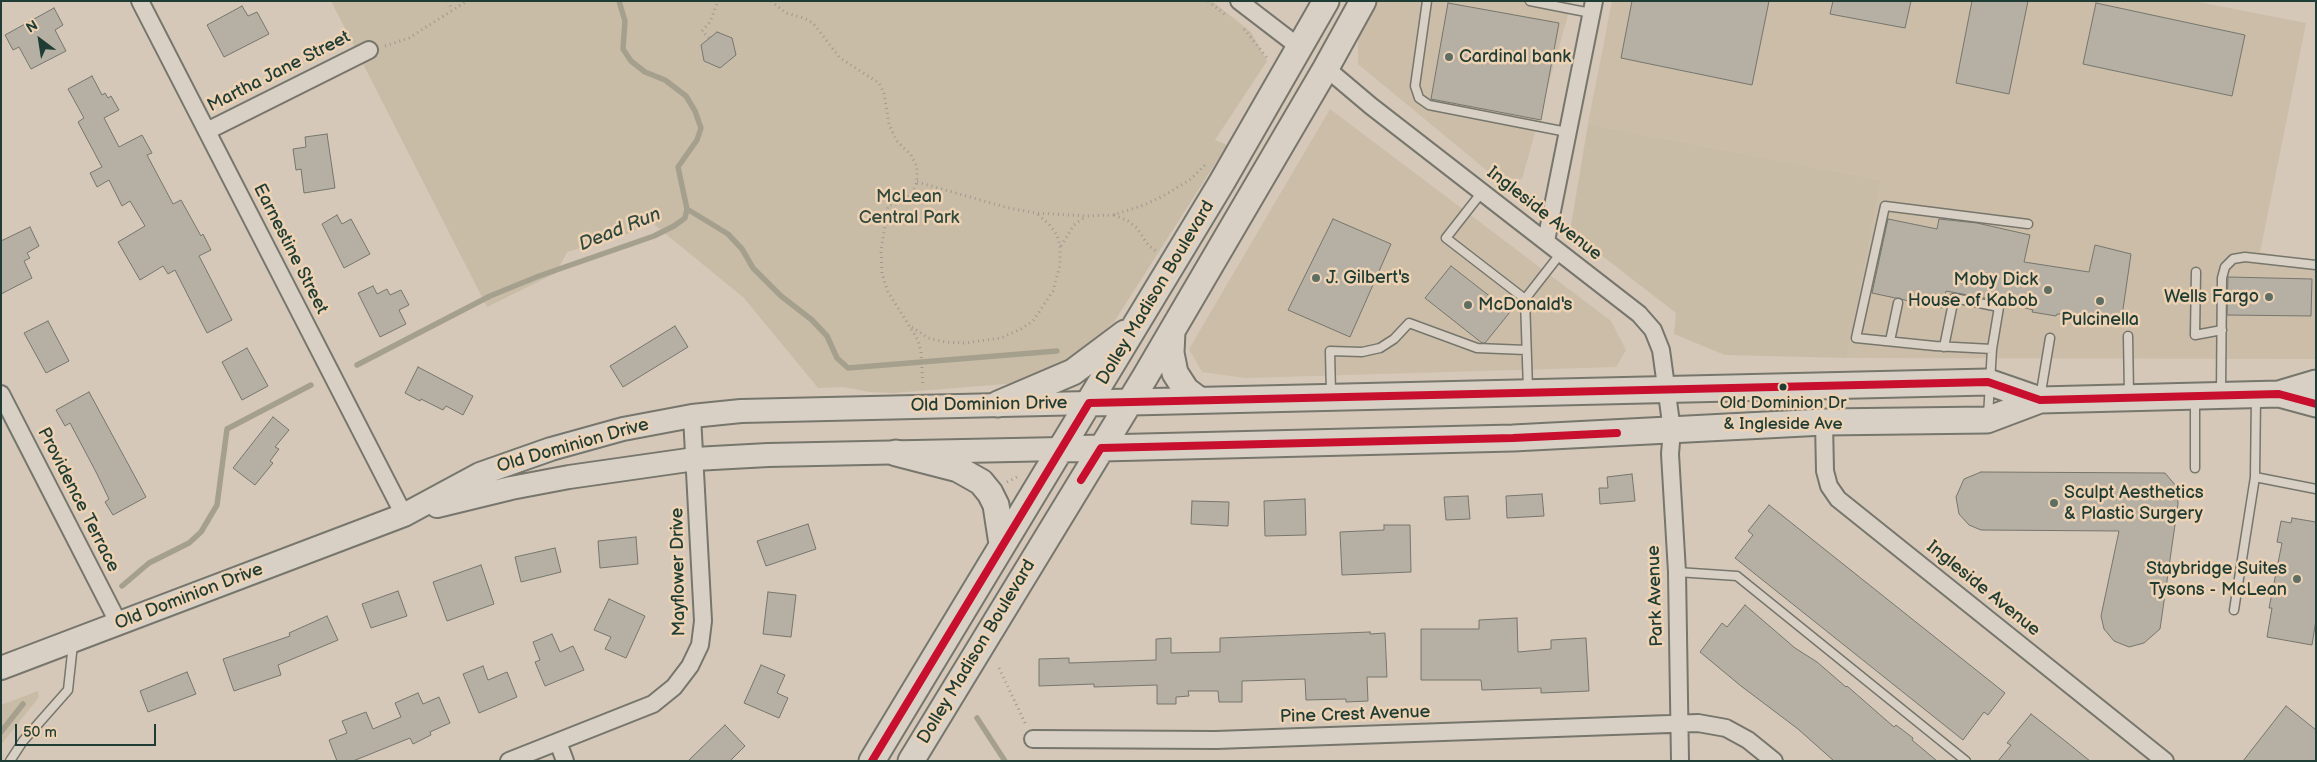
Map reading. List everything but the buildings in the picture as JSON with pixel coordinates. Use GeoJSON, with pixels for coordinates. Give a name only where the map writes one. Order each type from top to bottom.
{"type":"FeatureCollection","features":[{"type":"Feature","properties":{"kind":"main road","name":"Dolley Madison Boulevard"},"geometry":{"type":"LineString","coordinates":[[911,761],[1172,330],[1286,138],[1363,1]]}},
{"type":"Feature","properties":{"kind":"main road","name":"Dolley Madison Boulevard"},"geometry":{"type":"LineString","coordinates":[[872,761],[1222,182],[1325,3]]}},
{"type":"Feature","properties":{"kind":"main road"},"geometry":{"type":"LineString","coordinates":[[1325,3],[1318,46],[1322,63],[1326,68]]}},
{"type":"Feature","properties":{"kind":"main road"},"geometry":{"type":"LineString","coordinates":[[1286,138],[1303,71],[1304,56],[1299,47]]}},
{"type":"Feature","properties":{"kind":"main road"},"geometry":{"type":"LineString","coordinates":[[998,404],[1073,372],[1137,323]]}},
{"type":"Feature","properties":{"kind":"main road"},"geometry":{"type":"LineString","coordinates":[[1172,330],[1172,353],[1175,373],[1186,390],[1199,400]]}},
{"type":"Feature","properties":{"kind":"main road","name":"Old Dominion Drive"},"geometry":{"type":"LineString","coordinates":[[1,668],[404,515],[480,474],[623,429],[692,416],[798,409],[1988,382],[2040,400]]}},
{"type":"Feature","properties":{"kind":"main road","name":"Old Dominion Drive"},"geometry":{"type":"LineString","coordinates":[[404,515],[546,481],[695,459],[768,455],[1513,438],[1824,422],[1987,420],[2040,400],[2267,394],[2316,383]]}},
{"type":"Feature","properties":{"kind":"main road","name":"Old Dominion Drive"},"geometry":{"type":"LineString","coordinates":[[2267,394],[2316,404]]}},
{"type":"Feature","properties":{"kind":"main road"},"geometry":{"type":"LineString","coordinates":[[896,453],[958,469],[980,482],[990,493],[996,505],[1002,544]]}},
{"type":"Feature","properties":{"kind":"street","name":"Earnestine Street"},"geometry":{"type":"LineString","coordinates":[[140,1],[404,515]]}},
{"type":"Feature","properties":{"kind":"street"},"geometry":{"type":"LineString","coordinates":[[1239,1],[1299,47]]}},
{"type":"Feature","properties":{"kind":"street"},"geometry":{"type":"LineString","coordinates":[[1546,240],[1592,7]]}},
{"type":"Feature","properties":{"kind":"street","name":"Martha Jane Street"},"geometry":{"type":"LineString","coordinates":[[207,131],[369,50]]}},
{"type":"Feature","properties":{"kind":"street","name":"Ingleside Avenue"},"geometry":{"type":"LineString","coordinates":[[1326,68],[1650,324],[1661,350],[1672,430]]}},
{"type":"Feature","properties":{"kind":"street","name":"Providence Terrace"},"geometry":{"type":"LineString","coordinates":[[1,394],[119,624]]}},
{"type":"Feature","properties":{"kind":"street","name":"Mayflower Drive"},"geometry":{"type":"LineString","coordinates":[[509,761],[653,704],[683,677],[696,656],[703,634],[703,621],[692,416]]}},
{"type":"Feature","properties":{"kind":"street","name":"Ingleside Avenue"},"geometry":{"type":"LineString","coordinates":[[1824,422],[1825,471],[1829,486],[1838,499],[2165,761]]}},
{"type":"Feature","properties":{"kind":"street","name":"Park Avenue"},"geometry":{"type":"LineString","coordinates":[[1672,430],[1670,454],[1676,572],[1680,761]]}},
{"type":"Feature","properties":{"kind":"street","name":"Pine Crest Avenue"},"geometry":{"type":"LineString","coordinates":[[1033,739],[1216,740],[1709,724],[1726,728],[1748,740],[1774,761]]}},
{"type":"Feature","properties":{"kind":"street"},"geometry":{"type":"LineString","coordinates":[[558,742],[565,761]]}},
{"type":"Feature","properties":{"kind":"lane"},"geometry":{"type":"LineString","coordinates":[[1427,1],[1416,86],[1419,98],[1429,104],[1568,132]]}},
{"type":"Feature","properties":{"kind":"lane"},"geometry":{"type":"LineString","coordinates":[[1530,1],[1592,7]]}},
{"type":"Feature","properties":{"kind":"lane"},"geometry":{"type":"LineString","coordinates":[[1482,192],[1446,238],[1525,299]]}},
{"type":"Feature","properties":{"kind":"lane"},"geometry":{"type":"LineString","coordinates":[[1992,349],[1944,347],[1856,338],[1885,206],[2028,224]]}},
{"type":"Feature","properties":{"kind":"lane"},"geometry":{"type":"LineString","coordinates":[[1528,392],[1525,299],[1561,253]]}},
{"type":"Feature","properties":{"kind":"lane"},"geometry":{"type":"LineString","coordinates":[[2221,395],[2223,272],[2225,267],[2233,259],[2245,257],[2316,265]]}},
{"type":"Feature","properties":{"kind":"lane"},"geometry":{"type":"LineString","coordinates":[[2196,272],[2195,334],[2222,330]]}},
{"type":"Feature","properties":{"kind":"lane"},"geometry":{"type":"LineString","coordinates":[[1944,347],[1954,298],[1999,307],[1988,382],[1987,420]]}},
{"type":"Feature","properties":{"kind":"lane"},"geometry":{"type":"LineString","coordinates":[[1890,341],[1898,302]]}},
{"type":"Feature","properties":{"kind":"lane"},"geometry":{"type":"LineString","coordinates":[[1331,397],[1330,351],[1362,352],[1380,348],[1394,339],[1409,323],[1477,348],[1526,350]]}},
{"type":"Feature","properties":{"kind":"lane"},"geometry":{"type":"LineString","coordinates":[[2128,336],[2129,398]]}},
{"type":"Feature","properties":{"kind":"lane"},"geometry":{"type":"LineString","coordinates":[[2040,400],[2050,338]]}},
{"type":"Feature","properties":{"kind":"lane"},"geometry":{"type":"LineString","coordinates":[[2234,610],[2267,394]]}},
{"type":"Feature","properties":{"kind":"lane"},"geometry":{"type":"LineString","coordinates":[[2195,396],[2195,468]]}},
{"type":"Feature","properties":{"kind":"lane"},"geometry":{"type":"LineString","coordinates":[[2255,477],[2316,489]]}},
{"type":"Feature","properties":{"kind":"lane"},"geometry":{"type":"LineString","coordinates":[[1676,572],[1737,576],[1966,761]]}},
{"type":"Feature","properties":{"kind":"lane"},"geometry":{"type":"LineString","coordinates":[[10,761],[24,741],[68,690],[73,642]]}},
{"type":"Feature","properties":{"kind":"path"},"geometry":{"type":"LineString","coordinates":[[448,1],[452,10]]}},
{"type":"Feature","properties":{"kind":"path"},"geometry":{"type":"LineString","coordinates":[[369,50],[409,38],[467,1]]}},
{"type":"Feature","properties":{"kind":"path"},"geometry":{"type":"LineString","coordinates":[[709,38],[702,31],[710,22],[718,1]]}},
{"type":"Feature","properties":{"kind":"path"},"geometry":{"type":"LineString","coordinates":[[771,1],[786,13],[804,18],[813,24],[821,31],[830,47],[840,58],[879,83],[884,93],[889,124],[896,140],[911,155],[917,167],[917,182],[912,193],[900,203],[888,206],[881,251],[882,274],[888,292],[911,327],[921,352],[923,378]]}},
{"type":"Feature","properties":{"kind":"path"},"geometry":{"type":"LineString","coordinates":[[1208,1],[1234,21]]}},
{"type":"Feature","properties":{"kind":"path"},"geometry":{"type":"LineString","coordinates":[[1241,26],[1252,37],[1268,61]]}},
{"type":"Feature","properties":{"kind":"path"},"geometry":{"type":"LineString","coordinates":[[917,182],[1005,207],[1035,213],[1086,216],[1114,215],[1144,205],[1165,195],[1191,179],[1212,160]]}},
{"type":"Feature","properties":{"kind":"path"},"geometry":{"type":"LineString","coordinates":[[911,327],[928,338],[945,342],[965,343],[1001,338],[1021,329],[1033,320],[1053,291],[1060,265],[1060,246],[1057,235],[1035,213]]}},
{"type":"Feature","properties":{"kind":"path"},"geometry":{"type":"LineString","coordinates":[[1114,215],[1128,221],[1137,228],[1148,246],[1158,253]]}},
{"type":"Feature","properties":{"kind":"path"},"geometry":{"type":"LineString","coordinates":[[1060,246],[1074,225],[1086,216]]}},
{"type":"Feature","properties":{"kind":"path"},"geometry":{"type":"LineString","coordinates":[[999,668],[1033,739]]}},
{"type":"Feature","properties":{"kind":"shaded area"},"geometry":{"type":"Polygon","coordinates":[[[1375,1],[1572,1],[1522,179],[1496,178],[1358,64],[1358,37],[1375,1]]]}},
{"type":"Feature","properties":{"kind":"shaded area"},"geometry":{"type":"Polygon","coordinates":[[[1612,1],[2193,1],[2306,23],[2260,252],[2316,263],[2316,359],[1847,358],[1881,180],[1588,124],[1612,1]]]}},
{"type":"Feature","properties":{"kind":"shaded area"},"geometry":{"type":"Polygon","coordinates":[[[1330,109],[1611,321],[1626,350],[1616,367],[1245,378],[1202,372],[1189,349],[1330,109]]]}},
{"type":"Feature","properties":{"kind":"green space","name":"McLean Central Park"},"geometry":{"type":"Polygon","coordinates":[[[331,1],[1212,1],[1251,32],[1267,61],[1215,140],[1227,145],[1114,322],[1088,344],[1077,362],[1050,383],[1005,384],[894,393],[870,392],[843,387],[818,388],[744,298],[650,221],[633,232],[567,252],[556,273],[487,307],[331,1]]]}},
{"type":"Feature","properties":{"kind":"green space"},"geometry":{"type":"Polygon","coordinates":[[[1588,124],[1881,180],[1847,358],[1725,355],[1674,334],[1676,313],[1570,231],[1588,124]]]}},
{"type":"Feature","properties":{"kind":"green space"},"geometry":{"type":"Polygon","coordinates":[[[38,691],[39,697],[1,745],[1,705],[38,691]]]}},
{"type":"Feature","properties":{"kind":"waterway","name":"Dead Run"},"geometry":{"type":"LineString","coordinates":[[357,365],[490,296],[539,276],[654,236],[685,218],[687,209],[678,167],[697,140],[701,128],[695,111],[686,96],[665,80],[645,72],[631,61],[623,49],[625,21],[619,1]]}},
{"type":"Feature","properties":{"kind":"waterway"},"geometry":{"type":"LineString","coordinates":[[687,209],[728,234],[742,249],[753,268],[781,296],[812,320],[827,336],[837,358],[848,368],[1057,351]]}},
{"type":"Feature","properties":{"kind":"waterway","name":"Dead Run"},"geometry":{"type":"LineString","coordinates":[[122,586],[149,563],[189,543],[201,532],[217,505],[227,429],[311,385]]}},
{"type":"Feature","properties":{"kind":"waterway","name":"Dead Run"},"geometry":{"type":"LineString","coordinates":[[1,732],[23,704]]}},
{"type":"Feature","properties":{"kind":"waterway"},"geometry":{"type":"LineString","coordinates":[[977,718],[1005,761]]}},
{"type":"Feature","properties":{"kind":"transit line"},"geometry":{"type":"LineString","coordinates":[[872,761],[1089,403],[1988,382],[2040,400],[2279,394],[2316,404]]}},
{"type":"Feature","properties":{"kind":"transit line"},"geometry":{"type":"LineString","coordinates":[[1081,480],[1101,448],[1513,438],[1617,433]]}},
{"type":"Feature","properties":{"kind":"place","name":"Cardinal bank"},"geometry":{"type":"Point","coordinates":[1449,57]}},
{"type":"Feature","properties":{"kind":"place","name":"J. Gilbert's"},"geometry":{"type":"Point","coordinates":[1316,278]}},
{"type":"Feature","properties":{"kind":"place","name":"Moby Dick House of Kabob"},"geometry":{"type":"Point","coordinates":[2048,290]}},
{"type":"Feature","properties":{"kind":"place","name":"Wells Fargo"},"geometry":{"type":"Point","coordinates":[2269,297]}},
{"type":"Feature","properties":{"kind":"place","name":"Pulcinella"},"geometry":{"type":"Point","coordinates":[2100,301]}},
{"type":"Feature","properties":{"kind":"place","name":"McDonald's"},"geometry":{"type":"Point","coordinates":[1468,305]}},
{"type":"Feature","properties":{"kind":"place","name":"Old Dominion Dr & Ingleside Ave"},"geometry":{"type":"Point","coordinates":[1783,387]}},
{"type":"Feature","properties":{"kind":"place","name":"Sculpt Aesthetics & Plastic Surgery"},"geometry":{"type":"Point","coordinates":[2054,503]}},
{"type":"Feature","properties":{"kind":"place","name":"Staybridge Suites Tysons - McLean"},"geometry":{"type":"Point","coordinates":[2297,579]}}]}
